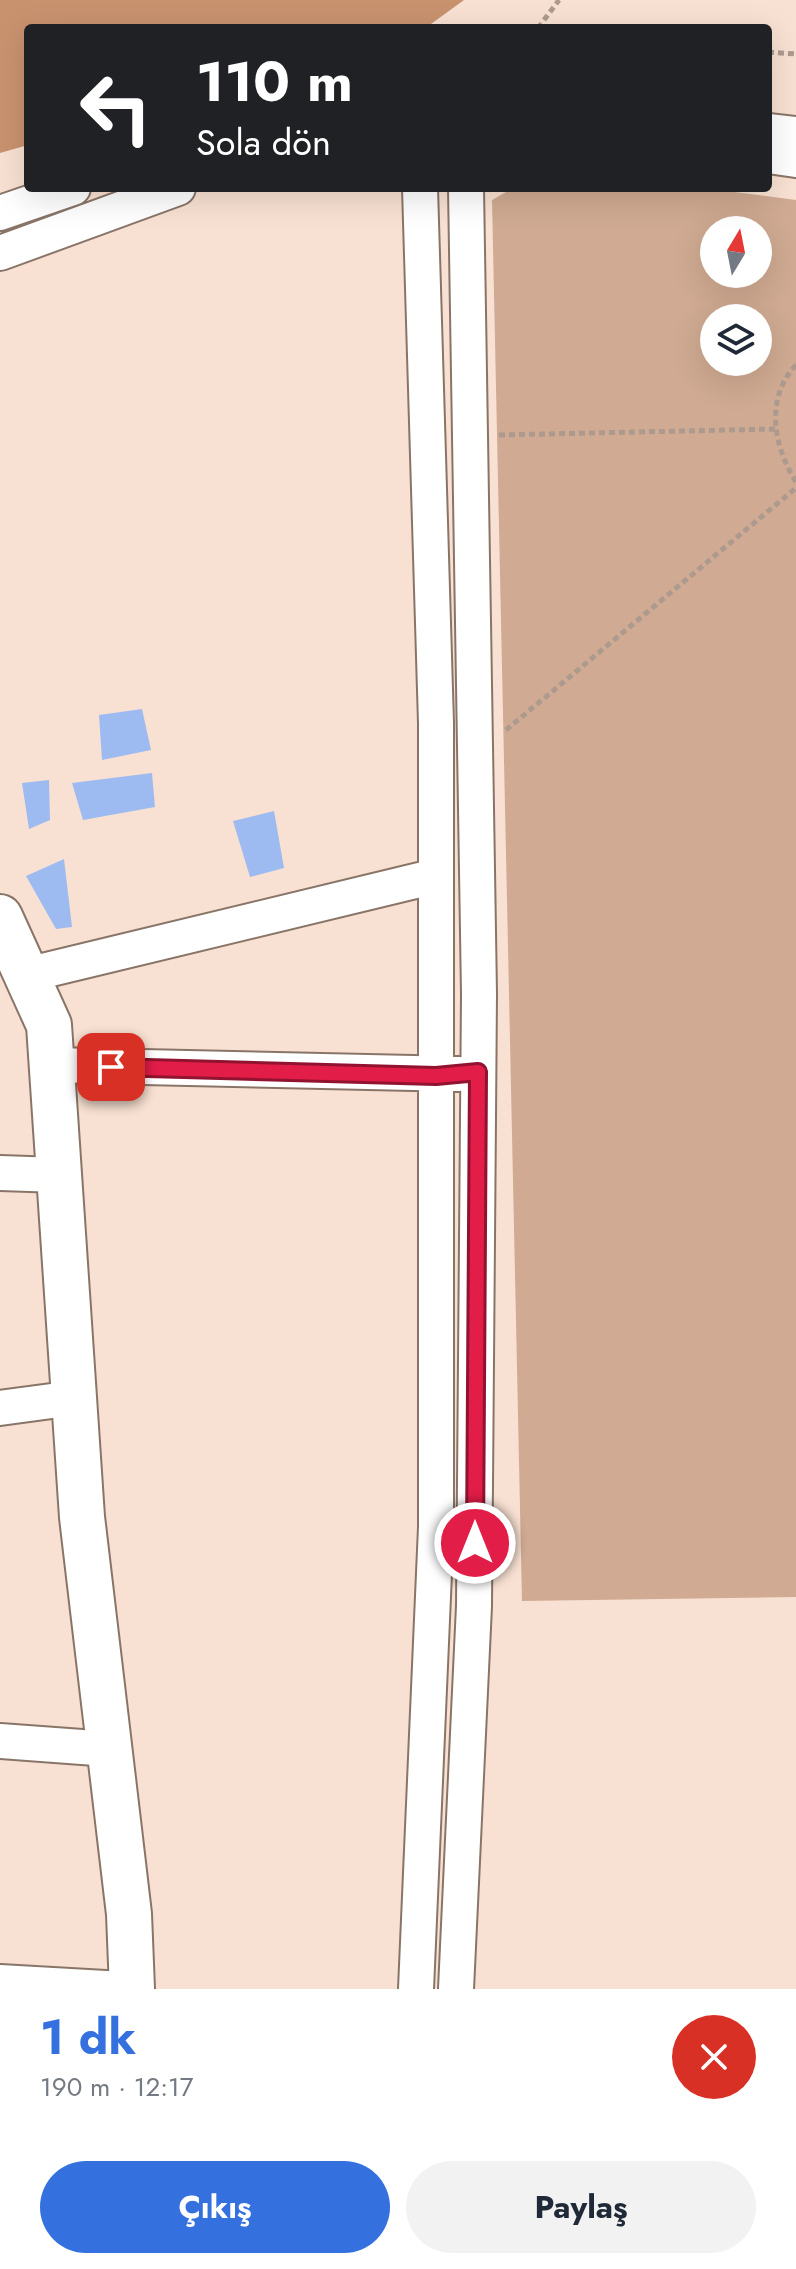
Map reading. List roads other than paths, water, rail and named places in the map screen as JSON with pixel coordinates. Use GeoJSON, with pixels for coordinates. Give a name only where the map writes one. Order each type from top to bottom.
{"type":"FeatureCollection","features":[{"type":"Feature","properties":{"kind":"main road"},"geometry":{"type":"LineString","coordinates":[[0,917],[49,1025],[82,1517],[129,1914],[132,1989]]}},
{"type":"Feature","properties":{"kind":"street"},"geometry":{"type":"LineString","coordinates":[[772,131],[796,134]]}},
{"type":"Feature","properties":{"kind":"street"},"geometry":{"type":"LineString","coordinates":[[772,157],[796,160]]}},
{"type":"Feature","properties":{"kind":"street"},"geometry":{"type":"LineString","coordinates":[[0,213],[61,192]]}},
{"type":"Feature","properties":{"kind":"street"},"geometry":{"type":"LineString","coordinates":[[0,253],[167,192]]}},
{"type":"Feature","properties":{"kind":"street"},"geometry":{"type":"LineString","coordinates":[[416,1989],[436,1527],[436,723],[420,192]]}},
{"type":"Feature","properties":{"kind":"street"},"geometry":{"type":"LineString","coordinates":[[456,1989],[474,1606],[478,1072],[466,192]]}},
{"type":"Feature","properties":{"kind":"street"},"geometry":{"type":"LineString","coordinates":[[26,975],[436,876]]}},
{"type":"Feature","properties":{"kind":"street"},"geometry":{"type":"LineString","coordinates":[[52,1065],[436,1076],[478,1072]]}},
{"type":"Feature","properties":{"kind":"street"},"geometry":{"type":"LineString","coordinates":[[0,1173],[59,1175]]}},
{"type":"Feature","properties":{"kind":"street"},"geometry":{"type":"LineString","coordinates":[[0,1408],[74,1398]]}},
{"type":"Feature","properties":{"kind":"street"},"geometry":{"type":"LineString","coordinates":[[0,1741],[109,1749]]}},
{"type":"Feature","properties":{"kind":"street"},"geometry":{"type":"LineString","coordinates":[[0,1982],[123,1989]]}}]}
